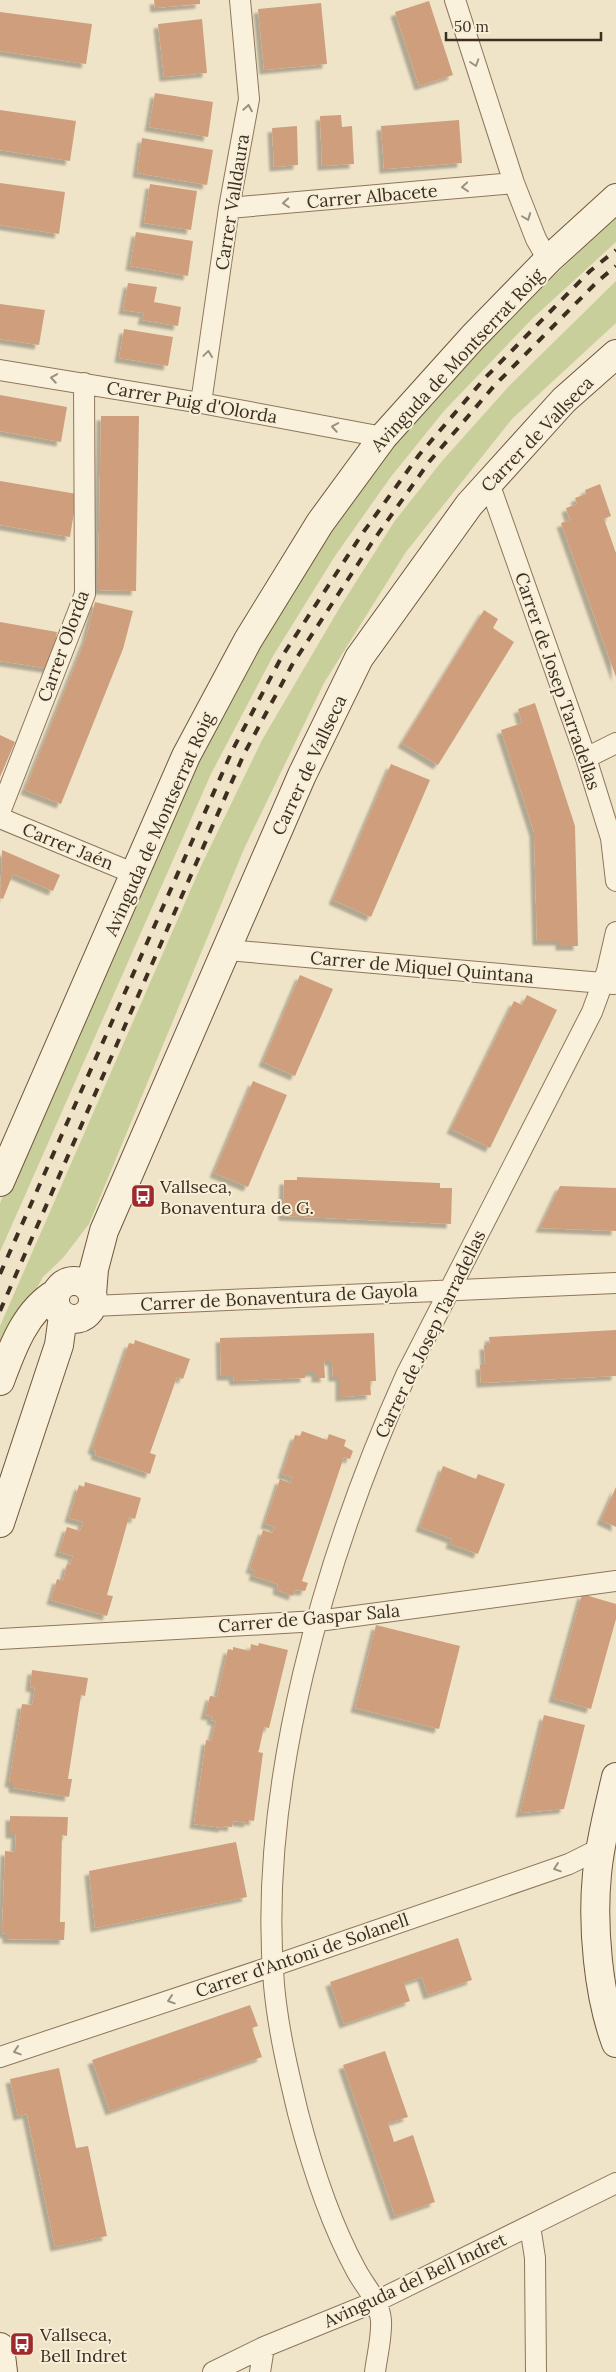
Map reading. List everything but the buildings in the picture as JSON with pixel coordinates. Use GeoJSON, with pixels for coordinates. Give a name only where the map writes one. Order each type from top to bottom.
{"type":"FeatureCollection","features":[{"type":"Feature","properties":{"kind":"street","name":"Carrer Valldaura"},"geometry":{"type":"LineString","coordinates":[[201,403],[229,208],[249,99],[240,0]]}},
{"type":"Feature","properties":{"kind":"street"},"geometry":{"type":"LineString","coordinates":[[454,0],[514,183],[536,239],[548,260]]}},
{"type":"Feature","properties":{"kind":"street","name":"Carrer Albacete"},"geometry":{"type":"LineString","coordinates":[[229,208],[514,183]]}},
{"type":"Feature","properties":{"kind":"street","name":"Avinguda de Montserrat Roig"},"geometry":{"type":"LineString","coordinates":[[0,1182],[186,756],[248,640],[320,523],[383,437],[473,337],[548,260],[616,198]]}},
{"type":"Feature","properties":{"kind":"street","name":"Carrer de Vallseca"},"geometry":{"type":"LineString","coordinates":[[0,1523],[73,1303],[94,1269],[101,1238],[302,775],[358,658],[469,505],[564,400],[616,354]]}},
{"type":"Feature","properties":{"kind":"street","name":"Carrer Puig d'Olorda"},"geometry":{"type":"LineString","coordinates":[[0,370],[201,403],[383,437]]}},
{"type":"Feature","properties":{"kind":"street","name":"Carrer Olorda"},"geometry":{"type":"LineString","coordinates":[[0,812],[85,594],[84,383]]}},
{"type":"Feature","properties":{"kind":"street","name":"Carrer de Josep Tarradellas"},"geometry":{"type":"LineString","coordinates":[[489,483],[586,758],[610,838],[616,881]]}},
{"type":"Feature","properties":{"kind":"street"},"geometry":{"type":"LineString","coordinates":[[586,758],[616,744]]}},
{"type":"Feature","properties":{"kind":"street","name":"Carrer Jaén"},"geometry":{"type":"LineString","coordinates":[[0,818],[135,874]]}},
{"type":"Feature","properties":{"kind":"street","name":"Carrer de Josep Tarradellas"},"geometry":{"type":"LineString","coordinates":[[377,2301],[356,2270],[307,2147],[285,2059],[274,1986],[271,1894],[282,1781],[306,1664],[345,1527],[386,1420],[406,1375],[592,1012],[609,984],[616,932]]}},
{"type":"Feature","properties":{"kind":"street","name":"Carrer de Miquel Quintana"},"geometry":{"type":"LineString","coordinates":[[227,950],[609,984]]}},
{"type":"Feature","properties":{"kind":"street","name":"Carrer de Bonaventura de Gayola"},"geometry":{"type":"LineString","coordinates":[[73,1303],[616,1282]]}},
{"type":"Feature","properties":{"kind":"street"},"geometry":{"type":"LineString","coordinates":[[0,1381],[21,1331],[34,1311],[46,1298],[73,1303]]}},
{"type":"Feature","properties":{"kind":"street","name":"Carrer de Gaspar Sala"},"geometry":{"type":"LineString","coordinates":[[0,1639],[318,1621],[616,1581]]}},
{"type":"Feature","properties":{"kind":"street"},"geometry":{"type":"LineString","coordinates":[[616,1777],[597,1874],[598,1946],[602,1985],[616,2043]]}},
{"type":"Feature","properties":{"kind":"street","name":"Carrer d'Antoni de Solanell"},"geometry":{"type":"LineString","coordinates":[[0,2056],[273,1966],[568,1864],[601,1848]]}},
{"type":"Feature","properties":{"kind":"street","name":"Avinguda del Bell Indret"},"geometry":{"type":"LineString","coordinates":[[212,2372],[264,2347],[377,2301],[616,2183]]}},
{"type":"Feature","properties":{"kind":"street"},"geometry":{"type":"LineString","coordinates":[[530,2226],[536,2258],[536,2372]]}},
{"type":"Feature","properties":{"kind":"street"},"geometry":{"type":"LineString","coordinates":[[374,2372],[381,2321],[377,2301]]}},
{"type":"Feature","properties":{"kind":"street"},"geometry":{"type":"LineString","coordinates":[[0,2347],[3,2372]]}},
{"type":"Feature","properties":{"kind":"street"},"geometry":{"type":"LineString","coordinates":[[260,2372],[264,2347]]}},
{"type":"Feature","properties":{"kind":"green space"},"geometry":{"type":"Polygon","coordinates":[[[616,217],[616,242],[533,318],[444,411],[390,478],[335,556],[273,656],[211,774],[0,1252],[0,1203],[29,1135],[213,724],[305,562],[378,461],[516,312],[616,217]]]}},
{"type":"Feature","properties":{"kind":"green space"},"geometry":{"type":"Polygon","coordinates":[[[616,281],[616,323],[512,419],[406,552],[324,683],[244,849],[89,1224],[63,1258],[43,1277],[0,1354],[0,1326],[201,866],[262,740],[340,607],[394,522],[442,461],[510,385],[616,281]]]}},
{"type":"Feature","properties":{"kind":"railway"},"geometry":{"type":"LineString","coordinates":[[0,1274],[233,749],[281,658],[362,534],[419,455],[485,378],[590,271],[616,250]]}},
{"type":"Feature","properties":{"kind":"railway"},"geometry":{"type":"LineString","coordinates":[[0,1311],[244,754],[292,665],[373,541],[429,462],[494,386],[598,281],[616,266]]}},
{"type":"Feature","properties":{"kind":"place","name":"Vallseca, Bonaventura de G."},"geometry":{"type":"Point","coordinates":[143,1196]}},
{"type":"Feature","properties":{"kind":"place","name":"Vallseca, Bell Indret"},"geometry":{"type":"Point","coordinates":[22,2344]}}]}
